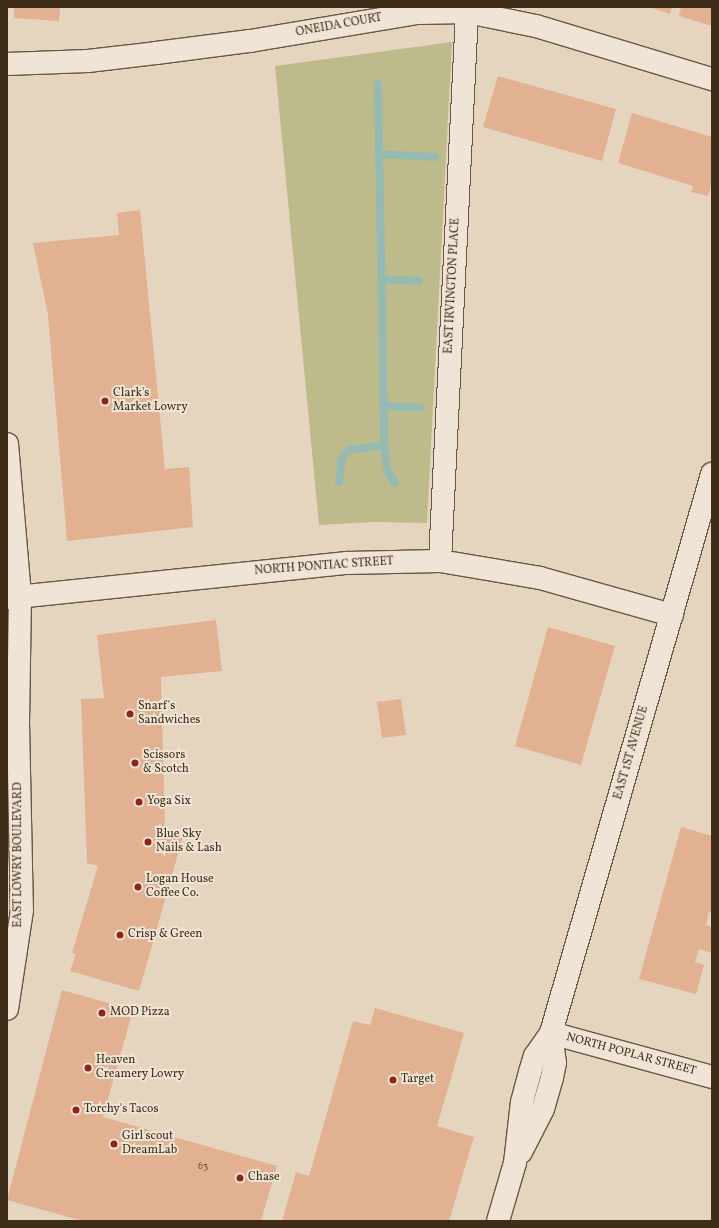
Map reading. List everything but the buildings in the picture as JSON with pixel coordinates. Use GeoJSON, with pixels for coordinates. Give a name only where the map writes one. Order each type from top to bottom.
{"type":"FeatureCollection","features":[{"type":"Feature","properties":{"kind":"street","name":"ONEIDA COURT"},"geometry":{"type":"LineString","coordinates":[[7,64],[88,60],[149,54],[250,41],[418,13],[467,12],[536,26],[712,79]]}},
{"type":"Feature","properties":{"kind":"street","name":"EAST IRVINGTON PLACE"},"geometry":{"type":"LineString","coordinates":[[440,561],[467,12]]}},
{"type":"Feature","properties":{"kind":"street","name":"EAST LOWRY BOULEVARD"},"geometry":{"type":"LineString","coordinates":[[7,444],[18,724],[22,910],[7,1010]]}},
{"type":"Feature","properties":{"kind":"street","name":"EAST 1ST AVENUE"},"geometry":{"type":"LineString","coordinates":[[498,1221],[515,1163],[522,1102],[530,1072],[535,1056],[551,1033],[712,474]]}},
{"type":"Feature","properties":{"kind":"street","name":"NORTH PONTIAC STREET"},"geometry":{"type":"LineString","coordinates":[[13,597],[347,563],[440,561],[540,578],[672,615]]}},
{"type":"Feature","properties":{"kind":"street","name":"EAST LOWRY BOULEVARD"},"geometry":{"type":"LineString","coordinates":[[7,770],[18,724]]}},
{"type":"Feature","properties":{"kind":"street","name":"NORTH POPLAR STREET"},"geometry":{"type":"LineString","coordinates":[[551,1033],[712,1077]]}},
{"type":"Feature","properties":{"kind":"shaded area"},"geometry":{"type":"Polygon","coordinates":[[[452,42],[427,523],[373,522],[319,525],[275,66],[452,42]]]}},
{"type":"Feature","properties":{"kind":"waterway"},"geometry":{"type":"LineString","coordinates":[[378,84],[384,445],[387,469],[394,482]]}},
{"type":"Feature","properties":{"kind":"waterway"},"geometry":{"type":"LineString","coordinates":[[379,154],[435,157]]}},
{"type":"Feature","properties":{"kind":"waterway"},"geometry":{"type":"LineString","coordinates":[[381,279],[419,281]]}},
{"type":"Feature","properties":{"kind":"waterway"},"geometry":{"type":"LineString","coordinates":[[383,406],[420,407]]}},
{"type":"Feature","properties":{"kind":"waterway"},"geometry":{"type":"LineString","coordinates":[[339,482],[342,457],[349,450],[384,445]]}},
{"type":"Feature","properties":{"kind":"place","name":"Clark's Market Lowry"},"geometry":{"type":"Point","coordinates":[105,401]}},
{"type":"Feature","properties":{"kind":"place","name":"Snarf's Sandwiches"},"geometry":{"type":"Point","coordinates":[130,714]}},
{"type":"Feature","properties":{"kind":"place","name":"Scissors & Scotch"},"geometry":{"type":"Point","coordinates":[135,763]}},
{"type":"Feature","properties":{"kind":"place","name":"Yoga Six"},"geometry":{"type":"Point","coordinates":[139,802]}},
{"type":"Feature","properties":{"kind":"place","name":"Blue Sky Nails & Lash"},"geometry":{"type":"Point","coordinates":[148,842]}},
{"type":"Feature","properties":{"kind":"place","name":"Logan House Coffee Co."},"geometry":{"type":"Point","coordinates":[138,887]}},
{"type":"Feature","properties":{"kind":"place","name":"Crisp & Green"},"geometry":{"type":"Point","coordinates":[120,935]}},
{"type":"Feature","properties":{"kind":"place","name":"MOD Pizza"},"geometry":{"type":"Point","coordinates":[102,1013]}},
{"type":"Feature","properties":{"kind":"place","name":"Heaven Creamery Lowry"},"geometry":{"type":"Point","coordinates":[88,1068]}},
{"type":"Feature","properties":{"kind":"place","name":"Target"},"geometry":{"type":"Point","coordinates":[393,1080]}},
{"type":"Feature","properties":{"kind":"place","name":"Torchy's Tacos"},"geometry":{"type":"Point","coordinates":[76,1110]}},
{"type":"Feature","properties":{"kind":"place","name":"Girl scout DreamLab"},"geometry":{"type":"Point","coordinates":[114,1144]}},
{"type":"Feature","properties":{"kind":"place","name":"Chase"},"geometry":{"type":"Point","coordinates":[240,1178]}}]}
